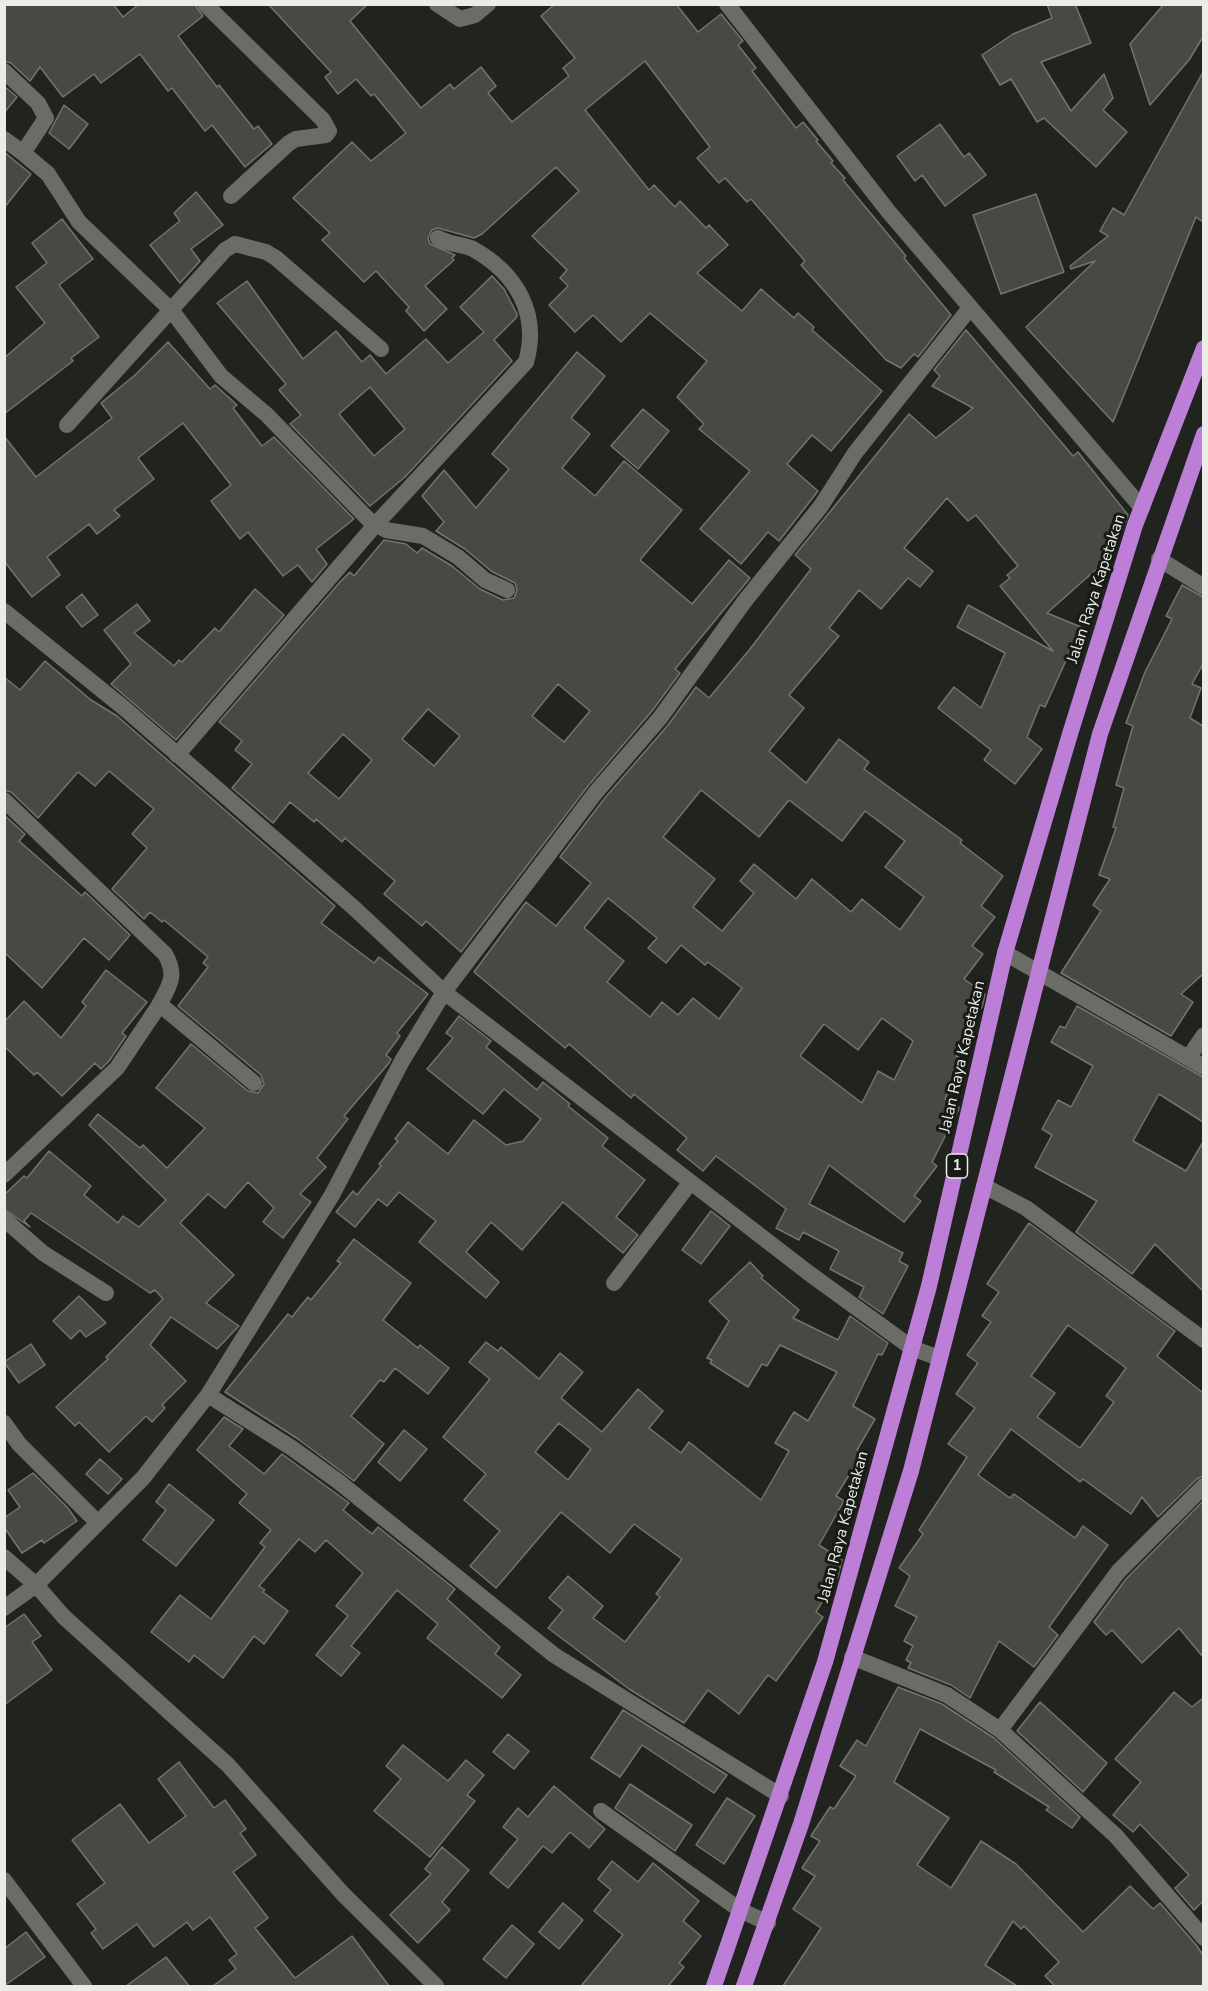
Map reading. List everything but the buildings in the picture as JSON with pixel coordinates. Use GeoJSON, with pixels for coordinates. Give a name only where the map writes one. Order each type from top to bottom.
{"type":"FeatureCollection","features":[{"type":"Feature","properties":{"kind":"highway","name":"Jalan Raya Kapetakan"},"geometry":{"type":"LineString","coordinates":[[714,1986],[781,1796],[825,1662],[929,1286],[1005,953],[1142,508],[1203,348]]}},
{"type":"Feature","properties":{"kind":"highway","name":"1"},"geometry":{"type":"LineString","coordinates":[[744,1986],[768,1923],[911,1471],[1100,734],[1203,434]]}},
{"type":"Feature","properties":{"kind":"highway"},"geometry":{"type":"LineString","coordinates":[[815,1690],[838,1701]]}},
{"type":"Feature","properties":{"kind":"street"},"geometry":{"type":"LineString","coordinates":[[205,4],[328,127],[326,135],[296,139],[289,143],[231,196]]}},
{"type":"Feature","properties":{"kind":"street"},"geometry":{"type":"LineString","coordinates":[[437,4],[460,19],[475,15],[488,4]]}},
{"type":"Feature","properties":{"kind":"street"},"geometry":{"type":"LineString","coordinates":[[727,4],[888,211],[1142,508]]}},
{"type":"Feature","properties":{"kind":"street"},"geometry":{"type":"LineString","coordinates":[[4,71],[38,104],[46,118],[23,153]]}},
{"type":"Feature","properties":{"kind":"street"},"geometry":{"type":"LineString","coordinates":[[4,139],[48,174],[79,222],[171,311],[221,376],[267,415],[338,490],[386,530],[423,537],[458,557],[485,580],[507,590]]}},
{"type":"Feature","properties":{"kind":"street"},"geometry":{"type":"LineString","coordinates":[[177,754],[376,524],[526,362],[531,345],[528,311],[512,278],[470,248],[450,245],[438,238]]}},
{"type":"Feature","properties":{"kind":"street"},"geometry":{"type":"LineString","coordinates":[[67,425],[225,250],[236,244],[266,252],[276,258],[381,349]]}},
{"type":"Feature","properties":{"kind":"street"},"geometry":{"type":"LineString","coordinates":[[10,1604],[33,1587],[143,1478],[208,1395],[332,1195],[402,1061],[444,992],[596,792],[660,718],[744,602],[821,506],[855,453],[970,308]]}},
{"type":"Feature","properties":{"kind":"street"},"geometry":{"type":"LineString","coordinates":[[1159,559],[1203,587]]}},
{"type":"Feature","properties":{"kind":"street"},"geometry":{"type":"LineString","coordinates":[[4,611],[177,754],[352,907],[444,992],[690,1183],[912,1348],[939,1358]]}},
{"type":"Feature","properties":{"kind":"street"},"geometry":{"type":"LineString","coordinates":[[4,800],[165,954],[172,966],[172,975],[158,1007],[117,1068],[4,1175]]}},
{"type":"Feature","properties":{"kind":"street"},"geometry":{"type":"LineString","coordinates":[[1005,953],[1203,1067]]}},
{"type":"Feature","properties":{"kind":"street"},"geometry":{"type":"LineString","coordinates":[[158,1007],[163,1007],[180,1020],[254,1083]]}},
{"type":"Feature","properties":{"kind":"street"},"geometry":{"type":"LineString","coordinates":[[1189,1057],[1203,1035]]}},
{"type":"Feature","properties":{"kind":"street"},"geometry":{"type":"LineString","coordinates":[[614,1283],[690,1183]]}},
{"type":"Feature","properties":{"kind":"street"},"geometry":{"type":"LineString","coordinates":[[984,1186],[1026,1208],[1203,1340]]}},
{"type":"Feature","properties":{"kind":"street"},"geometry":{"type":"LineString","coordinates":[[4,1219],[43,1253],[106,1293]]}},
{"type":"Feature","properties":{"kind":"street"},"geometry":{"type":"LineString","coordinates":[[208,1395],[292,1448],[339,1482],[554,1655],[781,1796]]}},
{"type":"Feature","properties":{"kind":"street"},"geometry":{"type":"LineString","coordinates":[[4,1423],[19,1444],[98,1523]]}},
{"type":"Feature","properties":{"kind":"street"},"geometry":{"type":"LineString","coordinates":[[1000,1730],[1118,1572],[1203,1486]]}},
{"type":"Feature","properties":{"kind":"street"},"geometry":{"type":"LineString","coordinates":[[4,1557],[64,1617],[228,1765],[335,1885],[436,1986]]}},
{"type":"Feature","properties":{"kind":"street"},"geometry":{"type":"LineString","coordinates":[[852,1657],[947,1695],[1000,1730],[1116,1836],[1203,1938]]}},
{"type":"Feature","properties":{"kind":"street"},"geometry":{"type":"LineString","coordinates":[[602,1811],[741,1910],[768,1923]]}},
{"type":"Feature","properties":{"kind":"street"},"geometry":{"type":"LineString","coordinates":[[4,1880],[84,1986]]}}]}
